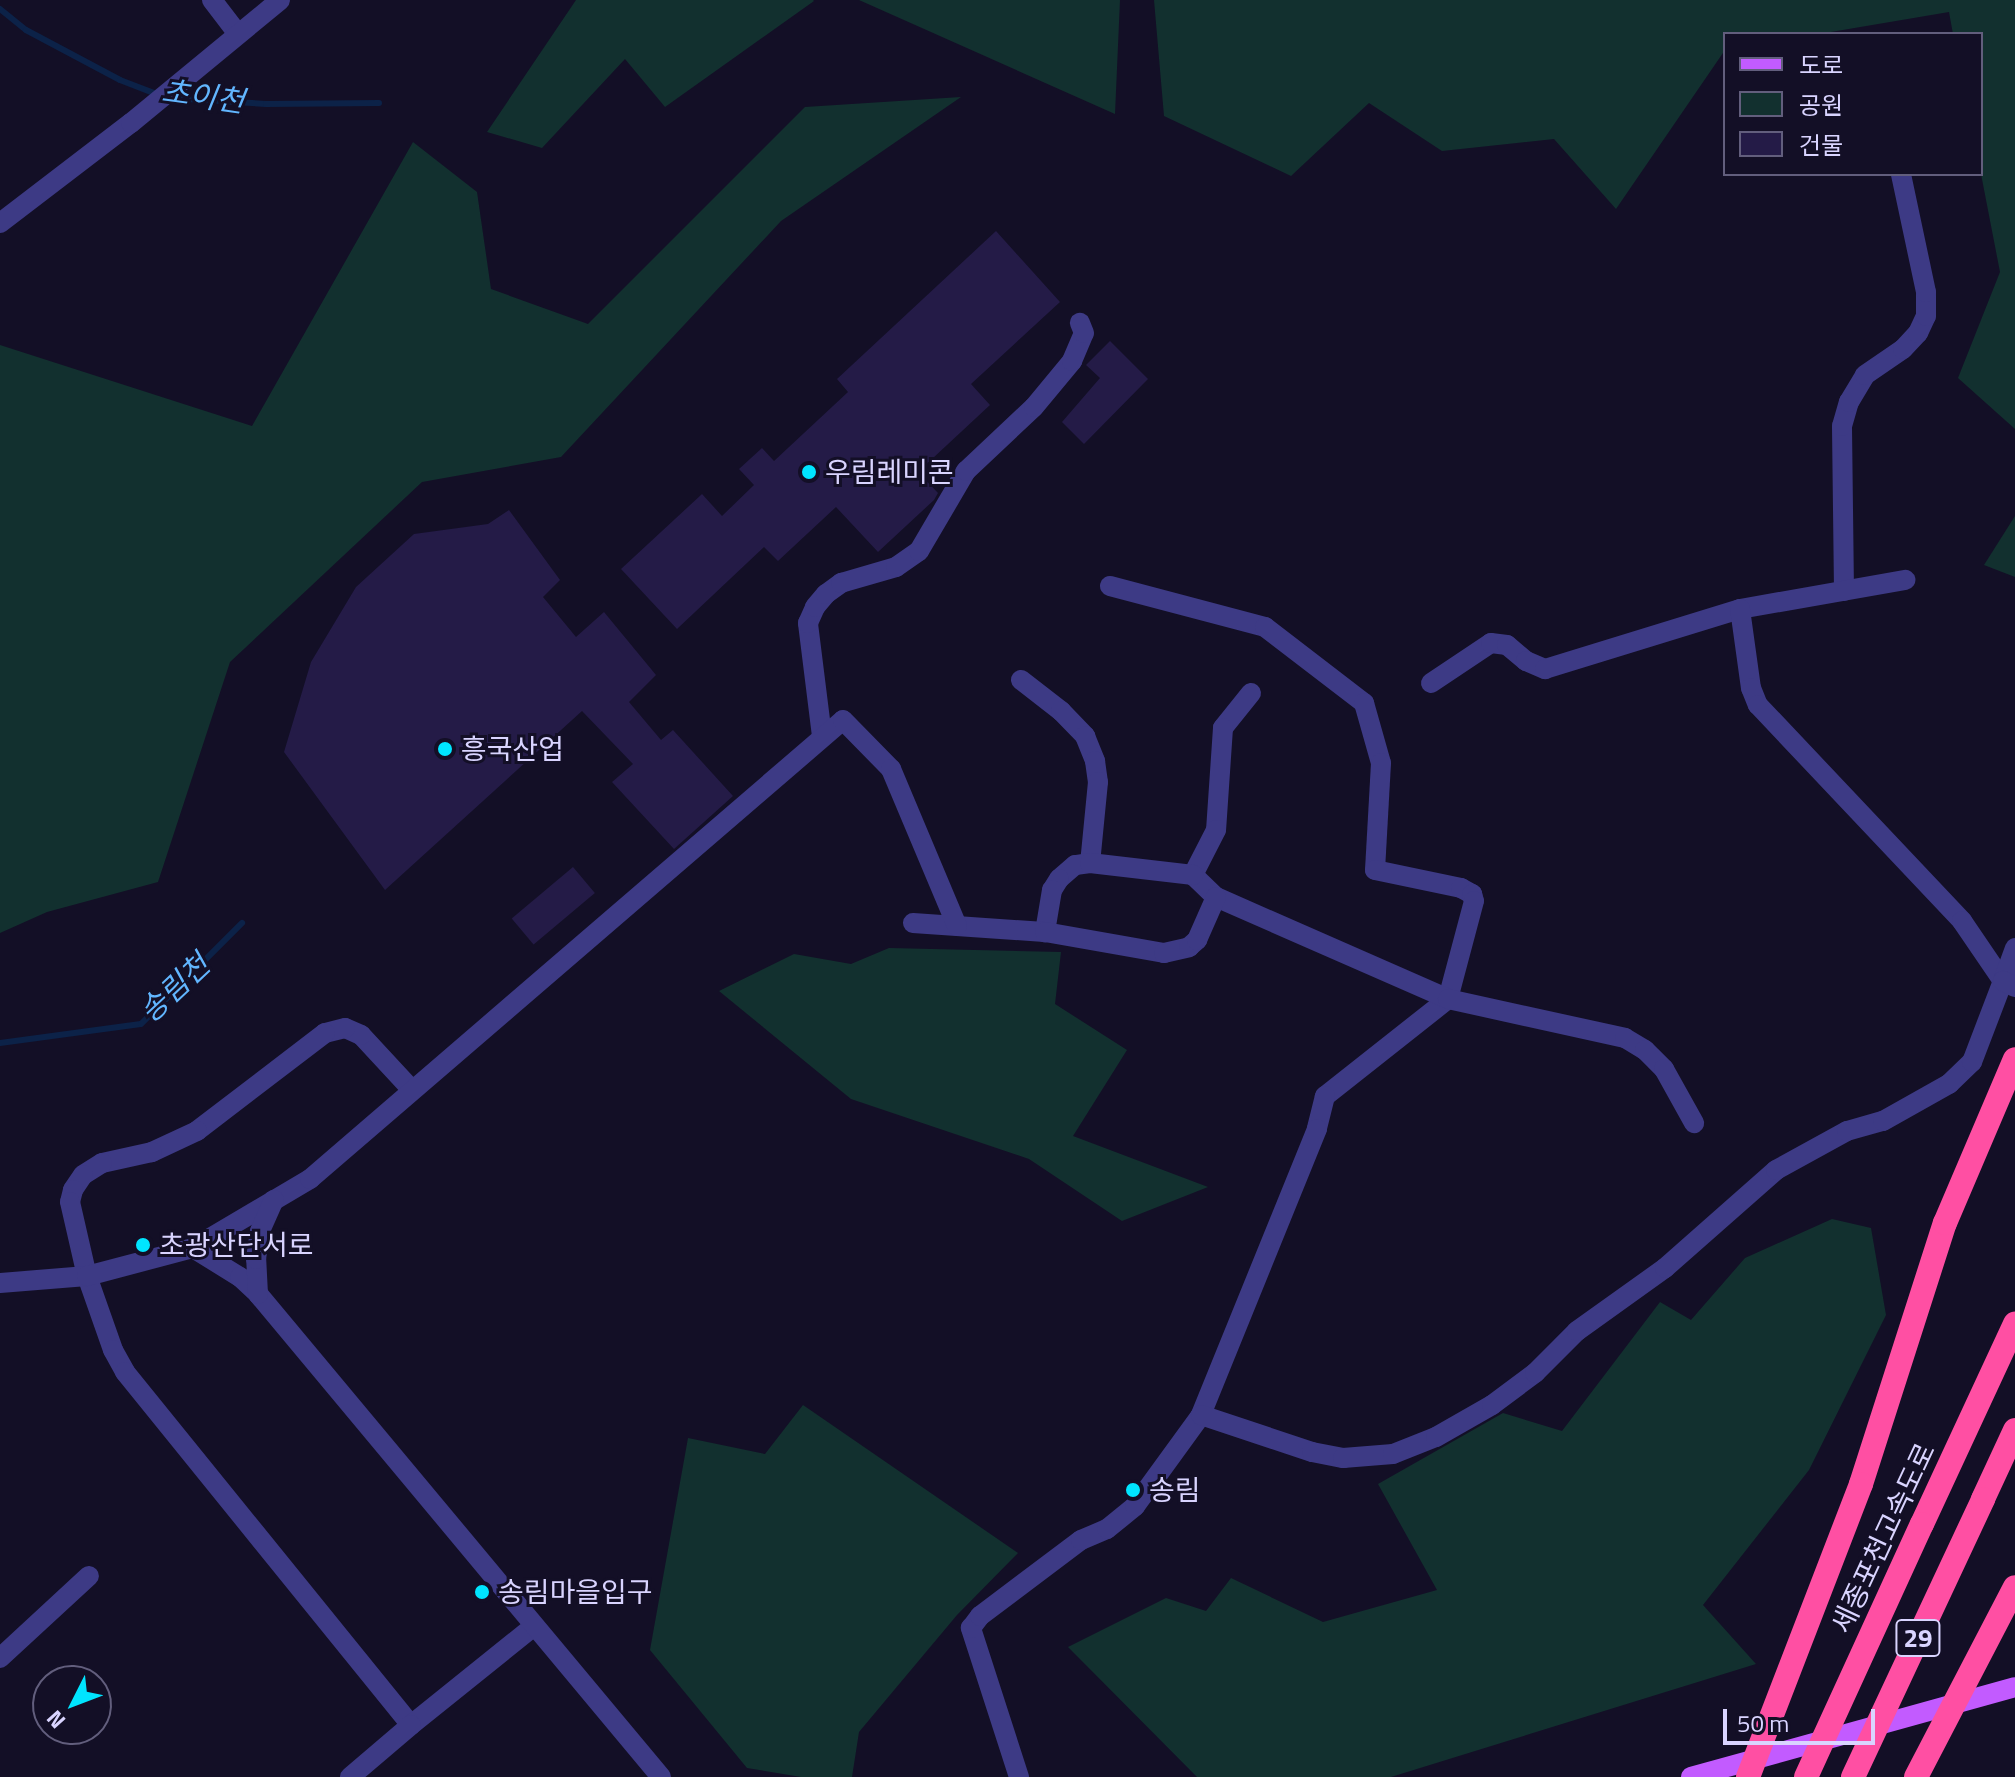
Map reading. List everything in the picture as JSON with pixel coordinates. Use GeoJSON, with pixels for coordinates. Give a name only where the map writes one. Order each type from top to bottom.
{"type":"FeatureCollection","features":[{"type":"Feature","properties":{"kind":"highway"},"geometry":{"type":"LineString","coordinates":[[1748,1777],[1861,1484],[1945,1223],[2015,1059]]}},
{"type":"Feature","properties":{"kind":"highway","name":"세종포천고속도로"},"geometry":{"type":"LineString","coordinates":[[1806,1777],[2015,1324]]}},
{"type":"Feature","properties":{"kind":"highway","name":"29"},"geometry":{"type":"LineString","coordinates":[[1853,1777],[2015,1430]]}},
{"type":"Feature","properties":{"kind":"highway"},"geometry":{"type":"LineString","coordinates":[[1916,1777],[2015,1587]]}},
{"type":"Feature","properties":{"kind":"main road"},"geometry":{"type":"LineString","coordinates":[[1691,1777],[2015,1687]]}},
{"type":"Feature","properties":{"kind":"street"},"geometry":{"type":"LineString","coordinates":[[212,0],[238,34]]}},
{"type":"Feature","properties":{"kind":"street"},"geometry":{"type":"LineString","coordinates":[[0,223],[131,123],[280,0]]}},
{"type":"Feature","properties":{"kind":"street"},"geometry":{"type":"LineString","coordinates":[[1844,591],[1842,426],[1849,402],[1865,375],[1903,349],[1918,333],[1926,316],[1926,292],[1901,176]]}},
{"type":"Feature","properties":{"kind":"street"},"geometry":{"type":"LineString","coordinates":[[822,736],[808,623],[815,607],[841,583],[896,567],[919,551],[966,471],[1025,416],[1072,361],[1084,333],[1080,323]]}},
{"type":"Feature","properties":{"kind":"street"},"geometry":{"type":"LineString","coordinates":[[1431,683],[1491,643],[1507,645],[1526,661],[1545,669],[1740,609],[1905,580]]}},
{"type":"Feature","properties":{"kind":"street"},"geometry":{"type":"LineString","coordinates":[[1019,1777],[971,1628],[980,1616],[1081,1540],[1107,1529],[1135,1506],[1201,1415],[1317,1129],[1325,1096],[1448,999],[1473,897],[1461,888],[1375,870],[1381,763],[1364,703],[1265,627],[1110,586]]}},
{"type":"Feature","properties":{"kind":"street"},"geometry":{"type":"LineString","coordinates":[[1740,609],[1751,688],[1758,705],[1962,921],[2009,984]]}},
{"type":"Feature","properties":{"kind":"street"},"geometry":{"type":"LineString","coordinates":[[1021,680],[1061,711],[1085,736],[1095,761],[1098,803],[1090,863]]}},
{"type":"Feature","properties":{"kind":"street"},"geometry":{"type":"LineString","coordinates":[[1193,875],[1216,830],[1223,728],[1251,693]]}},
{"type":"Feature","properties":{"kind":"street"},"geometry":{"type":"LineString","coordinates":[[0,1283],[87,1276],[193,1248],[310,1179],[843,720],[891,769],[957,926]]}},
{"type":"Feature","properties":{"kind":"street"},"geometry":{"type":"LineString","coordinates":[[1045,932],[1052,890],[1075,865],[1090,863],[1193,875],[1216,897],[1448,999],[1625,1038],[1645,1050],[1664,1069],[1694,1123]]}},
{"type":"Feature","properties":{"kind":"street"},"geometry":{"type":"LineString","coordinates":[[913,923],[1045,932],[1164,953],[1176,951],[1197,940],[1216,897]]}},
{"type":"Feature","properties":{"kind":"street"},"geometry":{"type":"LineString","coordinates":[[1201,1415],[1312,1452],[1343,1458],[1393,1454],[1436,1437],[1492,1405],[1535,1373],[1577,1331],[1665,1268],[1776,1170],[1847,1131],[1883,1121],[1949,1084],[1972,1062],[2009,984],[2015,948]]}},
{"type":"Feature","properties":{"kind":"street"},"geometry":{"type":"LineString","coordinates":[[411,1725],[125,1372],[113,1350],[87,1276],[70,1202],[73,1190],[83,1175],[102,1163],[152,1152],[197,1131],[318,1037],[345,1028],[361,1035],[412,1090]]}},
{"type":"Feature","properties":{"kind":"street"},"geometry":{"type":"LineString","coordinates":[[258,1294],[256,1259],[260,1231],[274,1200]]}},
{"type":"Feature","properties":{"kind":"street"},"geometry":{"type":"LineString","coordinates":[[193,1248],[240,1277],[258,1294],[661,1777]]}},
{"type":"Feature","properties":{"kind":"street"},"geometry":{"type":"LineString","coordinates":[[0,1658],[89,1576]]}},
{"type":"Feature","properties":{"kind":"street"},"geometry":{"type":"LineString","coordinates":[[350,1777],[534,1626]]}},
{"type":"Feature","properties":{"kind":"green space"},"geometry":{"type":"Polygon","coordinates":[[[576,0],[814,1],[665,107],[625,59],[542,148],[487,132],[576,0]]]}},
{"type":"Feature","properties":{"kind":"green space"},"geometry":{"type":"Polygon","coordinates":[[[859,0],[1120,0],[1115,114],[859,0]]]}},
{"type":"Feature","properties":{"kind":"green space"},"geometry":{"type":"Polygon","coordinates":[[[1154,0],[2015,0],[2015,429],[1958,378],[2000,272],[1981,176],[1983,32],[1953,32],[1949,12],[1831,32],[1723,32],[1723,53],[1616,209],[1554,139],[1442,151],[1369,103],[1291,176],[1164,116],[1154,0]]]}},
{"type":"Feature","properties":{"kind":"green space"},"geometry":{"type":"Polygon","coordinates":[[[961,97],[781,221],[561,457],[422,482],[230,662],[158,882],[47,912],[0,933],[0,345],[252,426],[413,142],[477,192],[491,289],[588,324],[805,107],[961,97]]]}},
{"type":"Feature","properties":{"kind":"green space"},"geometry":{"type":"Polygon","coordinates":[[[2015,516],[2015,577],[1984,565],[2015,516]]]}},
{"type":"Feature","properties":{"kind":"green space"},"geometry":{"type":"Polygon","coordinates":[[[889,948],[1061,952],[1055,1004],[1127,1050],[1073,1136],[1208,1187],[1122,1221],[1029,1159],[851,1099],[719,991],[794,954],[851,964],[889,948]]]}},
{"type":"Feature","properties":{"kind":"green space"},"geometry":{"type":"Polygon","coordinates":[[[1832,1219],[1871,1228],[1886,1315],[1809,1470],[1703,1605],[1756,1664],[1391,1777],[1197,1777],[1068,1647],[1166,1598],[1206,1611],[1231,1578],[1323,1622],[1437,1590],[1378,1484],[1503,1413],[1562,1431],[1660,1302],[1691,1320],[1745,1258],[1832,1219]]]}},
{"type":"Feature","properties":{"kind":"green space"},"geometry":{"type":"Polygon","coordinates":[[[803,1405],[1018,1553],[957,1615],[859,1732],[852,1777],[801,1777],[747,1768],[650,1650],[688,1438],[765,1454],[803,1405]]]}},
{"type":"Feature","properties":{"kind":"building"},"geometry":{"type":"Polygon","coordinates":[[[996,231],[1060,302],[971,384],[990,405],[918,472],[938,493],[934,500],[878,552],[836,507],[778,561],[764,547],[677,629],[621,569],[702,494],[722,516],[754,485],[739,469],[762,448],[774,461],[848,392],[837,379],[996,231]]]}},
{"type":"Feature","properties":{"kind":"building"},"geometry":{"type":"Polygon","coordinates":[[[1110,341],[1148,379],[1084,444],[1062,422],[1100,378],[1086,365],[1110,341]]]}},
{"type":"Feature","properties":{"kind":"building"},"geometry":{"type":"Polygon","coordinates":[[[509,510],[560,580],[543,597],[576,637],[604,612],[656,675],[629,702],[661,740],[673,730],[733,796],[674,849],[612,782],[633,764],[582,711],[385,890],[284,752],[311,662],[356,587],[414,534],[488,524],[509,510]]]}},
{"type":"Feature","properties":{"kind":"building"},"geometry":{"type":"Polygon","coordinates":[[[573,867],[595,893],[534,944],[512,918],[573,867]]]}},
{"type":"Feature","properties":{"kind":"waterway","name":"초이천"},"geometry":{"type":"LineString","coordinates":[[0,9],[26,30],[120,80],[157,94]]}},
{"type":"Feature","properties":{"kind":"waterway","name":"초이천"},"geometry":{"type":"LineString","coordinates":[[171,98],[266,104],[379,103]]}},
{"type":"Feature","properties":{"kind":"waterway","name":"송림천"},"geometry":{"type":"LineString","coordinates":[[0,1043],[141,1024],[242,923]]}},
{"type":"Feature","properties":{"kind":"place","name":"우림레미콘"},"geometry":{"type":"Point","coordinates":[809,472]}},
{"type":"Feature","properties":{"kind":"place","name":"흥국산업"},"geometry":{"type":"Point","coordinates":[445,749]}},
{"type":"Feature","properties":{"kind":"place","name":"초광산단서로"},"geometry":{"type":"Point","coordinates":[143,1245]}},
{"type":"Feature","properties":{"kind":"place","name":"송림"},"geometry":{"type":"Point","coordinates":[1133,1490]}},
{"type":"Feature","properties":{"kind":"place","name":"송림마을입구"},"geometry":{"type":"Point","coordinates":[482,1592]}}]}
